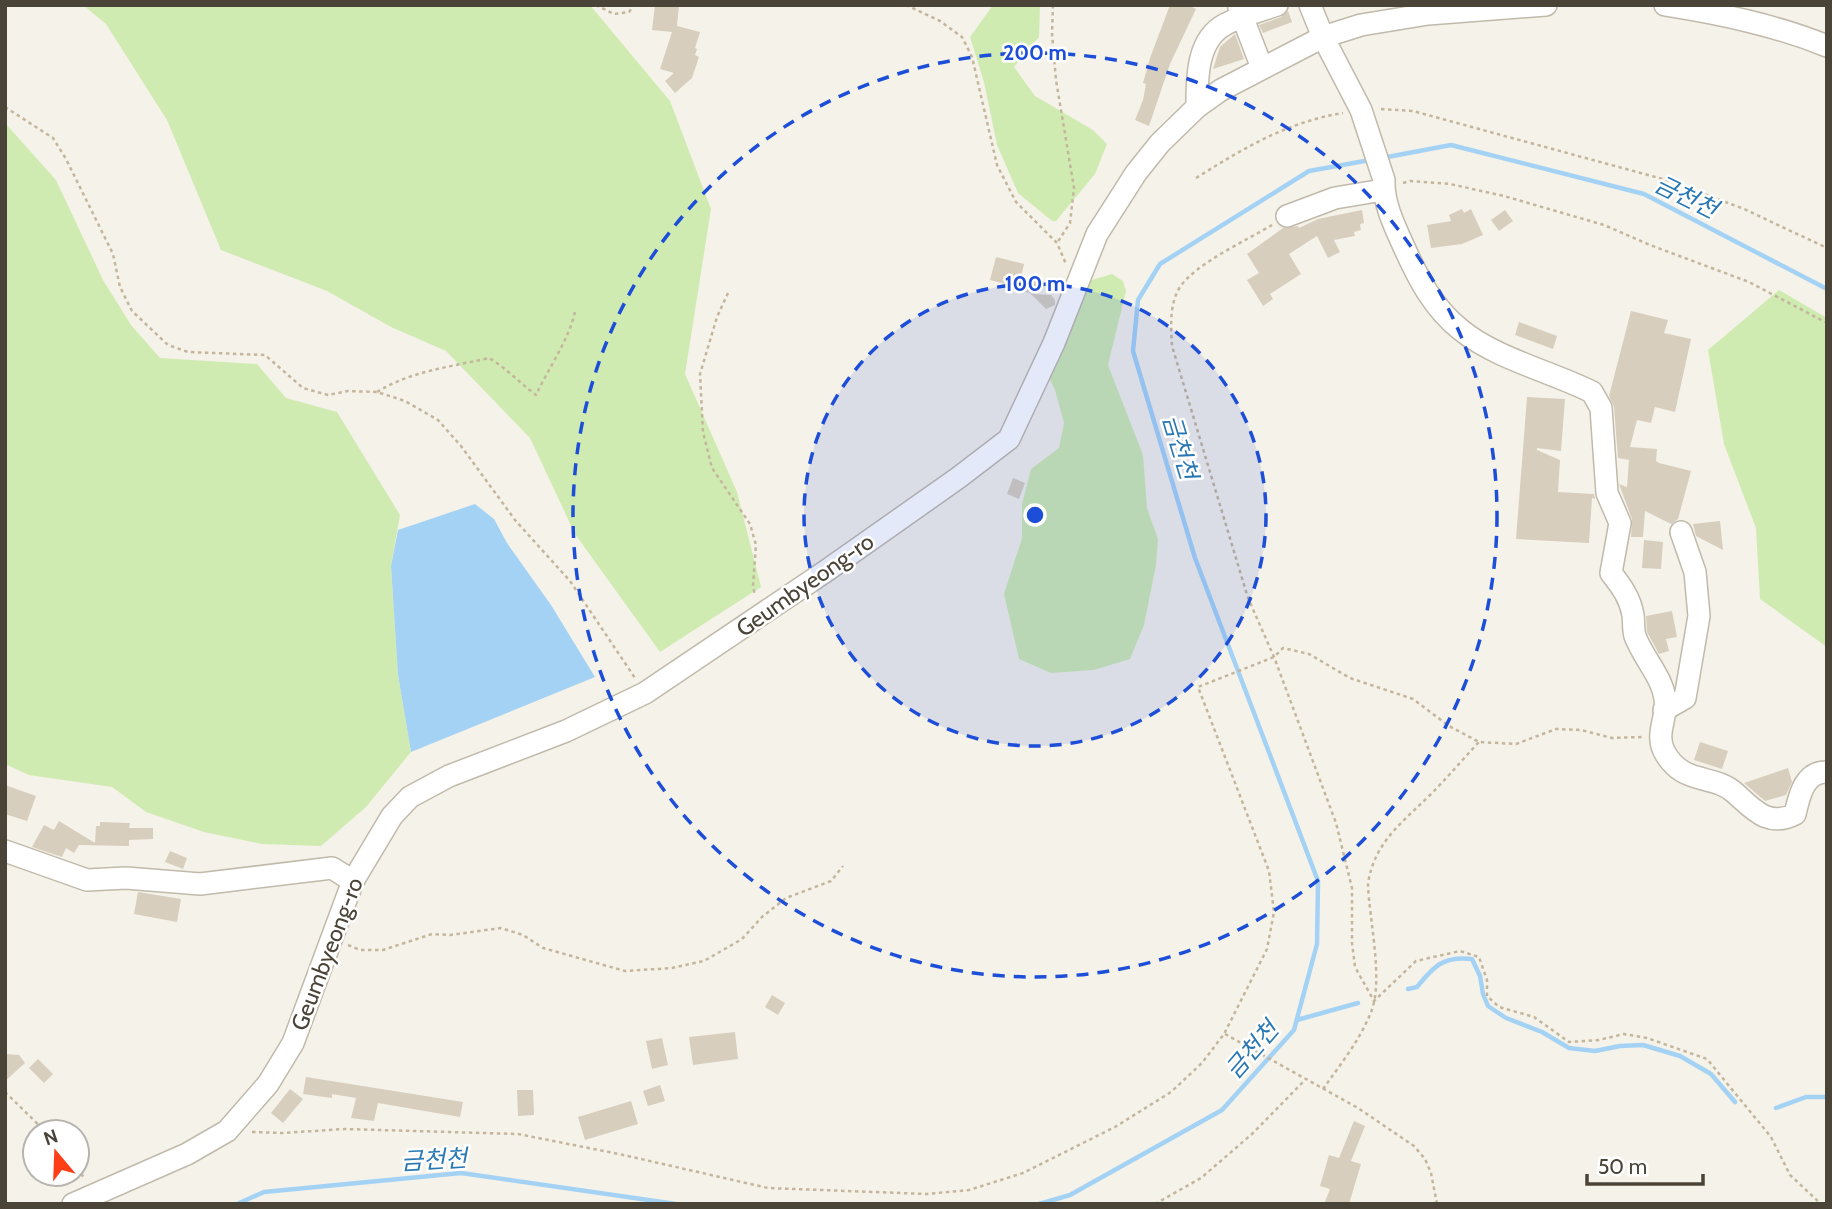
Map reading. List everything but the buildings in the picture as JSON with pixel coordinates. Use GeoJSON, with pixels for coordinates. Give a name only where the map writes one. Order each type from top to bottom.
{"type":"FeatureCollection","features":[{"type":"Feature","properties":{"kind":"street"},"geometry":{"type":"LineString","coordinates":[[1197,107],[1198,69],[1209,39],[1240,12],[1277,5]]}},
{"type":"Feature","properties":{"kind":"street"},"geometry":{"type":"LineString","coordinates":[[1310,5],[1322,37],[1363,119],[1401,240],[1418,279],[1461,331],[1488,347],[1592,392],[1601,408],[1607,493],[1620,523],[1611,573],[1629,598],[1635,635],[1663,686],[1666,702],[1660,735],[1664,751],[1683,774],[1733,791],[1751,810],[1770,818],[1786,819],[1795,814],[1801,789],[1813,775],[1827,772]]}},
{"type":"Feature","properties":{"kind":"street","name":"Geumbyeong-ro"},"geometry":{"type":"LineString","coordinates":[[72,1204],[187,1154],[228,1131],[268,1084],[293,1043],[353,881],[392,816],[410,797],[449,776],[566,731],[645,693],[759,617],[958,478],[1009,439],[1054,343],[1097,234],[1136,173],[1160,143],[1197,107],[1221,90],[1322,37],[1361,25],[1428,14],[1546,5]]}},
{"type":"Feature","properties":{"kind":"street"},"geometry":{"type":"LineString","coordinates":[[1665,5],[1726,15],[1797,34],[1827,46]]}},
{"type":"Feature","properties":{"kind":"street"},"geometry":{"type":"LineString","coordinates":[[1240,12],[1262,68]]}},
{"type":"Feature","properties":{"kind":"street"},"geometry":{"type":"LineString","coordinates":[[1287,216],[1335,198],[1384,185]]}},
{"type":"Feature","properties":{"kind":"street"},"geometry":{"type":"LineString","coordinates":[[1664,710],[1685,698],[1699,616],[1695,572],[1681,532]]}},
{"type":"Feature","properties":{"kind":"street"},"geometry":{"type":"LineString","coordinates":[[5,851],[87,880],[126,878],[200,884],[332,868],[353,881]]}},
{"type":"Feature","properties":{"kind":"path"},"geometry":{"type":"LineString","coordinates":[[596,5],[614,14],[629,12],[634,5]]}},
{"type":"Feature","properties":{"kind":"path"},"geometry":{"type":"LineString","coordinates":[[906,5],[940,21],[962,37],[972,57],[997,165],[1016,202],[1057,243],[1075,287]]}},
{"type":"Feature","properties":{"kind":"path"},"geometry":{"type":"LineString","coordinates":[[1053,5],[1052,34],[1056,80],[1074,188],[1070,223],[1057,243]]}},
{"type":"Feature","properties":{"kind":"path"},"geometry":{"type":"LineString","coordinates":[[5,107],[53,138],[113,254],[120,288],[132,311],[168,345],[188,352],[265,355],[303,388],[328,395],[348,391],[376,393],[405,401],[438,420],[461,446],[514,520],[570,581],[645,693]]}},
{"type":"Feature","properties":{"kind":"path"},"geometry":{"type":"LineString","coordinates":[[1196,178],[1277,131],[1324,116],[1363,119],[1376,108],[1413,111],[1670,181],[1744,209],[1826,246]]}},
{"type":"Feature","properties":{"kind":"path"},"geometry":{"type":"LineString","coordinates":[[1384,185],[1410,181],[1450,184],[1504,196],[1604,225],[1749,282],[1825,322]]}},
{"type":"Feature","properties":{"kind":"path"},"geometry":{"type":"LineString","coordinates":[[1287,216],[1194,272],[1179,288],[1170,319],[1172,346],[1248,598],[1274,657],[1336,823],[1352,888],[1352,943],[1356,967],[1374,1001]]}},
{"type":"Feature","properties":{"kind":"path"},"geometry":{"type":"LineString","coordinates":[[728,293],[717,317],[700,374],[703,432],[712,468],[750,524],[756,545],[753,585],[759,617]]}},
{"type":"Feature","properties":{"kind":"path"},"geometry":{"type":"LineString","coordinates":[[376,393],[395,381],[417,373],[489,358],[536,395],[572,328],[575,311]]}},
{"type":"Feature","properties":{"kind":"path"},"geometry":{"type":"LineString","coordinates":[[228,1131],[282,1133],[345,1129],[518,1134],[768,1188],[927,1194],[969,1190],[1023,1173],[1115,1127],[1171,1092],[1202,1063],[1224,1034],[1267,949],[1274,912],[1269,871],[1198,687],[1274,657],[1283,648],[1309,654],[1350,678],[1413,699],[1449,726],[1479,742],[1516,744],[1556,729],[1581,730],[1612,737],[1660,735]]}},
{"type":"Feature","properties":{"kind":"path"},"geometry":{"type":"LineString","coordinates":[[1323,1089],[1359,1038],[1374,1001],[1375,967],[1367,884],[1370,866],[1387,836],[1479,742]]}},
{"type":"Feature","properties":{"kind":"path"},"geometry":{"type":"LineString","coordinates":[[332,939],[360,950],[383,950],[432,934],[501,928],[523,934],[543,948],[625,971],[672,968],[704,961],[742,939],[762,917],[786,898],[831,881],[842,866]]}},
{"type":"Feature","properties":{"kind":"path"},"geometry":{"type":"LineString","coordinates":[[1374,1001],[1416,961],[1460,951],[1479,957],[1487,980],[1487,996],[1499,1007],[1534,1017],[1569,1042],[1599,1040],[1624,1034],[1647,1038],[1707,1059],[1771,1137],[1790,1175],[1821,1204]]}},
{"type":"Feature","properties":{"kind":"path"},"geometry":{"type":"LineString","coordinates":[[1224,1034],[1358,1108],[1414,1146],[1425,1159],[1431,1173],[1437,1204]]}},
{"type":"Feature","properties":{"kind":"path"},"geometry":{"type":"LineString","coordinates":[[1155,1204],[1201,1178],[1252,1134],[1305,1080]]}},
{"type":"Feature","properties":{"kind":"path"},"geometry":{"type":"LineString","coordinates":[[5,1092],[32,1118]]}},
{"type":"Feature","properties":{"kind":"green space"},"geometry":{"type":"Polygon","coordinates":[[[83,5],[590,5],[670,101],[711,209],[685,374],[737,492],[761,587],[660,652],[575,534],[530,438],[446,351],[391,327],[327,291],[221,250],[167,120],[106,24],[83,5]]]}},
{"type":"Feature","properties":{"kind":"green space"},"geometry":{"type":"Polygon","coordinates":[[[993,5],[1040,5],[1039,37],[1014,67],[1035,96],[1093,130],[1107,144],[1095,174],[1056,221],[1052,221],[1018,193],[997,145],[984,82],[970,37],[993,5]]]}},
{"type":"Feature","properties":{"kind":"green space"},"geometry":{"type":"Polygon","coordinates":[[[5,123],[56,180],[103,280],[131,325],[160,358],[257,364],[286,398],[337,412],[400,515],[391,566],[398,675],[411,752],[366,807],[321,846],[262,844],[204,832],[146,812],[112,787],[29,775],[5,764],[5,123]]]}},
{"type":"Feature","properties":{"kind":"green space"},"geometry":{"type":"Polygon","coordinates":[[[1112,274],[1123,281],[1126,291],[1108,365],[1143,455],[1147,508],[1158,539],[1156,565],[1144,625],[1130,659],[1094,670],[1051,673],[1019,659],[1004,594],[1022,538],[1022,504],[1031,469],[1059,448],[1064,423],[1055,390],[1047,373],[1085,282],[1112,274]]]}},
{"type":"Feature","properties":{"kind":"green space"},"geometry":{"type":"Polygon","coordinates":[[[1779,290],[1827,318],[1827,647],[1760,599],[1756,528],[1724,444],[1708,350],[1779,290]]]}},
{"type":"Feature","properties":{"kind":"water"},"geometry":{"type":"Polygon","coordinates":[[[475,504],[494,519],[595,677],[411,752],[398,675],[391,566],[398,530],[475,504]]]}},
{"type":"Feature","properties":{"kind":"waterway","name":"금천천"},"geometry":{"type":"LineString","coordinates":[[1382,158],[1451,145],[1644,194],[1827,289]]}},
{"type":"Feature","properties":{"kind":"waterway","name":"금천천"},"geometry":{"type":"LineString","coordinates":[[1039,1204],[1070,1195],[1222,1110],[1294,1030],[1317,944],[1318,881],[1195,558],[1133,351],[1138,300],[1160,264],[1309,171],[1370,160]]}},
{"type":"Feature","properties":{"kind":"waterway"},"geometry":{"type":"LineString","coordinates":[[1408,989],[1417,987],[1434,968],[1446,961],[1472,959],[1488,1006],[1506,1018],[1542,1032],[1569,1048],[1595,1051],[1643,1045],[1680,1056],[1711,1074],[1735,1102]]}},
{"type":"Feature","properties":{"kind":"waterway"},"geometry":{"type":"LineString","coordinates":[[1297,1020],[1358,1003]]}},
{"type":"Feature","properties":{"kind":"waterway"},"geometry":{"type":"LineString","coordinates":[[1776,1108],[1806,1097],[1827,1097]]}},
{"type":"Feature","properties":{"kind":"waterway","name":"금천천"},"geometry":{"type":"LineString","coordinates":[[237,1204],[264,1192],[461,1173],[676,1204]]}}]}
